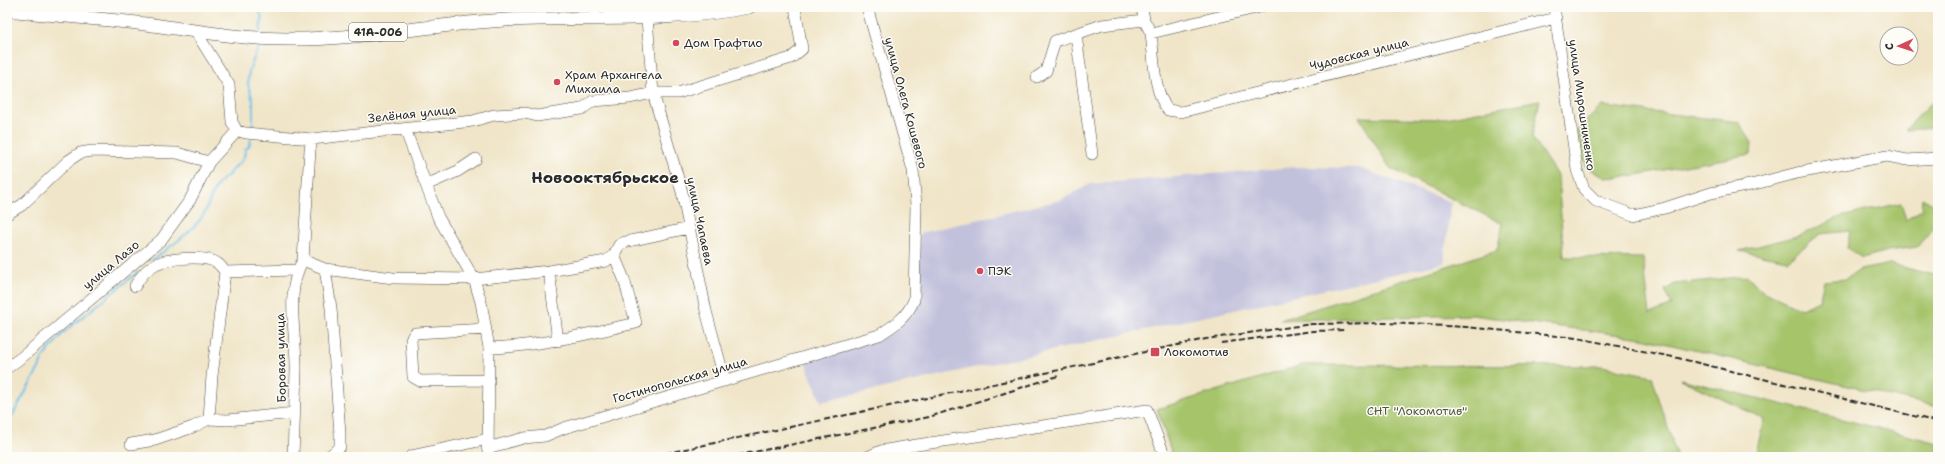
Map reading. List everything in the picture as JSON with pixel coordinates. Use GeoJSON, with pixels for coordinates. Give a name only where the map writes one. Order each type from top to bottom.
{"type":"FeatureCollection","features":[{"type":"Feature","properties":{"kind":"main road","name":"41А-006"},"geometry":{"type":"LineString","coordinates":[[7,10],[139,23],[196,32],[285,40],[328,38],[434,26],[506,20],[647,19],[709,14],[749,7]]}},
{"type":"Feature","properties":{"kind":"street","name":"Зелёная улица"},"geometry":{"type":"LineString","coordinates":[[237,131],[246,134],[312,139],[473,121],[494,116],[526,113],[537,116],[582,109],[593,101],[630,98],[653,93],[678,94],[791,58],[802,49],[796,7]]}},
{"type":"Feature","properties":{"kind":"street","name":"улица Олега Кошевого"},"geometry":{"type":"LineString","coordinates":[[867,7],[913,170],[916,205],[914,300],[902,319],[879,335]]}},
{"type":"Feature","properties":{"kind":"street"},"geometry":{"type":"LineString","coordinates":[[1142,7],[1144,20],[1151,33],[1260,7]]}},
{"type":"Feature","properties":{"kind":"street","name":"Чудовская улица"},"geometry":{"type":"LineString","coordinates":[[1151,33],[1158,88],[1162,103],[1168,110],[1180,112],[1555,13]]}},
{"type":"Feature","properties":{"kind":"street","name":"улица Мирошниченко"},"geometry":{"type":"LineString","coordinates":[[1555,13],[1577,170],[1584,189],[1596,201],[1632,215],[1665,208],[1711,193],[1755,184],[1797,173],[1887,156],[1907,160],[1938,158]]}},
{"type":"Feature","properties":{"kind":"street","name":"улица Чапаева"},"geometry":{"type":"LineString","coordinates":[[647,19],[653,93],[682,192],[706,311],[725,381]]}},
{"type":"Feature","properties":{"kind":"street"},"geometry":{"type":"LineString","coordinates":[[1037,76],[1046,71],[1055,41],[1102,25],[1144,20]]}},
{"type":"Feature","properties":{"kind":"street"},"geometry":{"type":"LineString","coordinates":[[7,214],[22,205],[68,161],[80,153],[92,151],[177,153],[209,162],[237,131],[232,122],[229,86],[196,32]]}},
{"type":"Feature","properties":{"kind":"street"},"geometry":{"type":"LineString","coordinates":[[1076,35],[1092,154]]}},
{"type":"Feature","properties":{"kind":"street"},"geometry":{"type":"LineString","coordinates":[[405,129],[438,217],[474,279],[481,302],[489,348],[488,448]]}},
{"type":"Feature","properties":{"kind":"street","name":"Боровая улица"},"geometry":{"type":"LineString","coordinates":[[293,457],[296,370],[293,302],[300,265],[312,139]]}},
{"type":"Feature","properties":{"kind":"street"},"geometry":{"type":"LineString","coordinates":[[426,185],[458,171],[476,159]]}},
{"type":"Feature","properties":{"kind":"street","name":"улица Лазо"},"geometry":{"type":"LineString","coordinates":[[7,368],[22,358],[161,240],[190,200],[209,162]]}},
{"type":"Feature","properties":{"kind":"street"},"geometry":{"type":"LineString","coordinates":[[225,272],[300,265],[393,278],[474,279],[549,271],[606,261],[614,255],[619,245],[625,242],[689,228]]}},
{"type":"Feature","properties":{"kind":"street"},"geometry":{"type":"LineString","coordinates":[[489,348],[522,347],[558,341],[636,323],[624,279],[614,255]]}},
{"type":"Feature","properties":{"kind":"street"},"geometry":{"type":"LineString","coordinates":[[135,286],[144,273],[156,264],[166,261],[203,258],[217,262],[225,272],[212,376],[209,419]]}},
{"type":"Feature","properties":{"kind":"street"},"geometry":{"type":"LineString","coordinates":[[325,269],[331,308],[340,434],[340,447],[328,457]]}},
{"type":"Feature","properties":{"kind":"street"},"geometry":{"type":"LineString","coordinates":[[549,271],[558,341]]}},
{"type":"Feature","properties":{"kind":"street"},"geometry":{"type":"LineString","coordinates":[[486,329],[415,333],[411,339],[413,377],[420,381],[489,380]]}},
{"type":"Feature","properties":{"kind":"street","name":"Гостинопольская улица"},"geometry":{"type":"LineString","coordinates":[[411,456],[488,448],[524,438],[545,436],[564,428],[879,335]]}},
{"type":"Feature","properties":{"kind":"street"},"geometry":{"type":"LineString","coordinates":[[867,457],[904,447],[1147,410],[1165,457]]}},
{"type":"Feature","properties":{"kind":"street"},"geometry":{"type":"LineString","coordinates":[[131,444],[155,440],[193,427],[209,419],[228,420],[294,413]]}},
{"type":"Feature","properties":{"kind":"shaded area"},"geometry":{"type":"Polygon","coordinates":[[[1296,167],[1359,168],[1451,202],[1444,263],[821,402],[805,361],[893,332],[916,312],[920,233],[1061,200],[1090,184],[1296,167]]]}},
{"type":"Feature","properties":{"kind":"green space"},"geometry":{"type":"Polygon","coordinates":[[[1938,96],[1938,128],[1905,130],[1938,96]]]}},
{"type":"Feature","properties":{"kind":"green space"},"geometry":{"type":"Polygon","coordinates":[[[1540,100],[1532,137],[1558,177],[1564,257],[1643,258],[1650,314],[1672,305],[1665,290],[1675,284],[1748,276],[1761,290],[1801,309],[1819,301],[1824,281],[1846,279],[1860,270],[1890,264],[1938,276],[1938,407],[1642,338],[1473,315],[1280,320],[1497,250],[1503,224],[1390,168],[1359,117],[1441,119],[1540,100]]]}},
{"type":"Feature","properties":{"kind":"green space"},"geometry":{"type":"Polygon","coordinates":[[[1602,106],[1739,122],[1752,143],[1751,154],[1631,176],[1605,178],[1585,166],[1577,130],[1602,106]]]}},
{"type":"Feature","properties":{"kind":"green space"},"geometry":{"type":"Polygon","coordinates":[[[1922,198],[1938,207],[1938,222],[1917,247],[1888,251],[1862,258],[1847,248],[1850,231],[1820,234],[1788,260],[1739,251],[1801,235],[1840,217],[1901,203],[1906,220],[1921,210],[1922,198]]]}},
{"type":"Feature","properties":{"kind":"green space","name":"СНТ \"Локомотив\""},"geometry":{"type":"Polygon","coordinates":[[[1302,365],[1602,366],[1652,376],[1677,457],[1173,457],[1157,409],[1302,365]]]}},
{"type":"Feature","properties":{"kind":"green space"},"geometry":{"type":"Polygon","coordinates":[[[1680,379],[1938,443],[1938,457],[1755,457],[1764,419],[1680,379]]]}},
{"type":"Feature","properties":{"kind":"waterway"},"geometry":{"type":"LineString","coordinates":[[260,31],[262,19],[260,12],[262,7]]}},
{"type":"Feature","properties":{"kind":"waterway"},"geometry":{"type":"LineString","coordinates":[[253,127],[253,101],[248,84],[249,71],[259,45]]}},
{"type":"Feature","properties":{"kind":"waterway"},"geometry":{"type":"LineString","coordinates":[[152,260],[179,240],[198,223],[205,212],[215,188],[241,162],[245,150],[249,146],[251,140]]}},
{"type":"Feature","properties":{"kind":"waterway"},"geometry":{"type":"LineString","coordinates":[[11,418],[39,368],[44,356],[64,332],[138,272]]}},
{"type":"Feature","properties":{"kind":"railway"},"geometry":{"type":"LineString","coordinates":[[648,457],[1206,339],[1312,324],[1388,323],[1466,327],[1577,338],[1678,358],[1938,422]]}},
{"type":"Feature","properties":{"kind":"railway"},"geometry":{"type":"LineString","coordinates":[[1221,343],[1313,331],[1346,330]]}},
{"type":"Feature","properties":{"kind":"railway"},"geometry":{"type":"LineString","coordinates":[[729,457],[929,417],[1058,376]]}},
{"type":"Feature","properties":{"kind":"place","name":"Дом Графтио"},"geometry":{"type":"Point","coordinates":[676,43]}},
{"type":"Feature","properties":{"kind":"place","name":"Храм Архангела Михаила"},"geometry":{"type":"Point","coordinates":[557,82]}},
{"type":"Feature","properties":{"kind":"place","name":"ПЭК"},"geometry":{"type":"Point","coordinates":[980,271]}},
{"type":"Feature","properties":{"kind":"place","name":"Локомотив"},"geometry":{"type":"Point","coordinates":[1155,352]}},
{"type":"Feature","properties":{"kind":"district","name":"Новооктябрьское"},"geometry":{"type":"Point","coordinates":[605,177]}}]}
